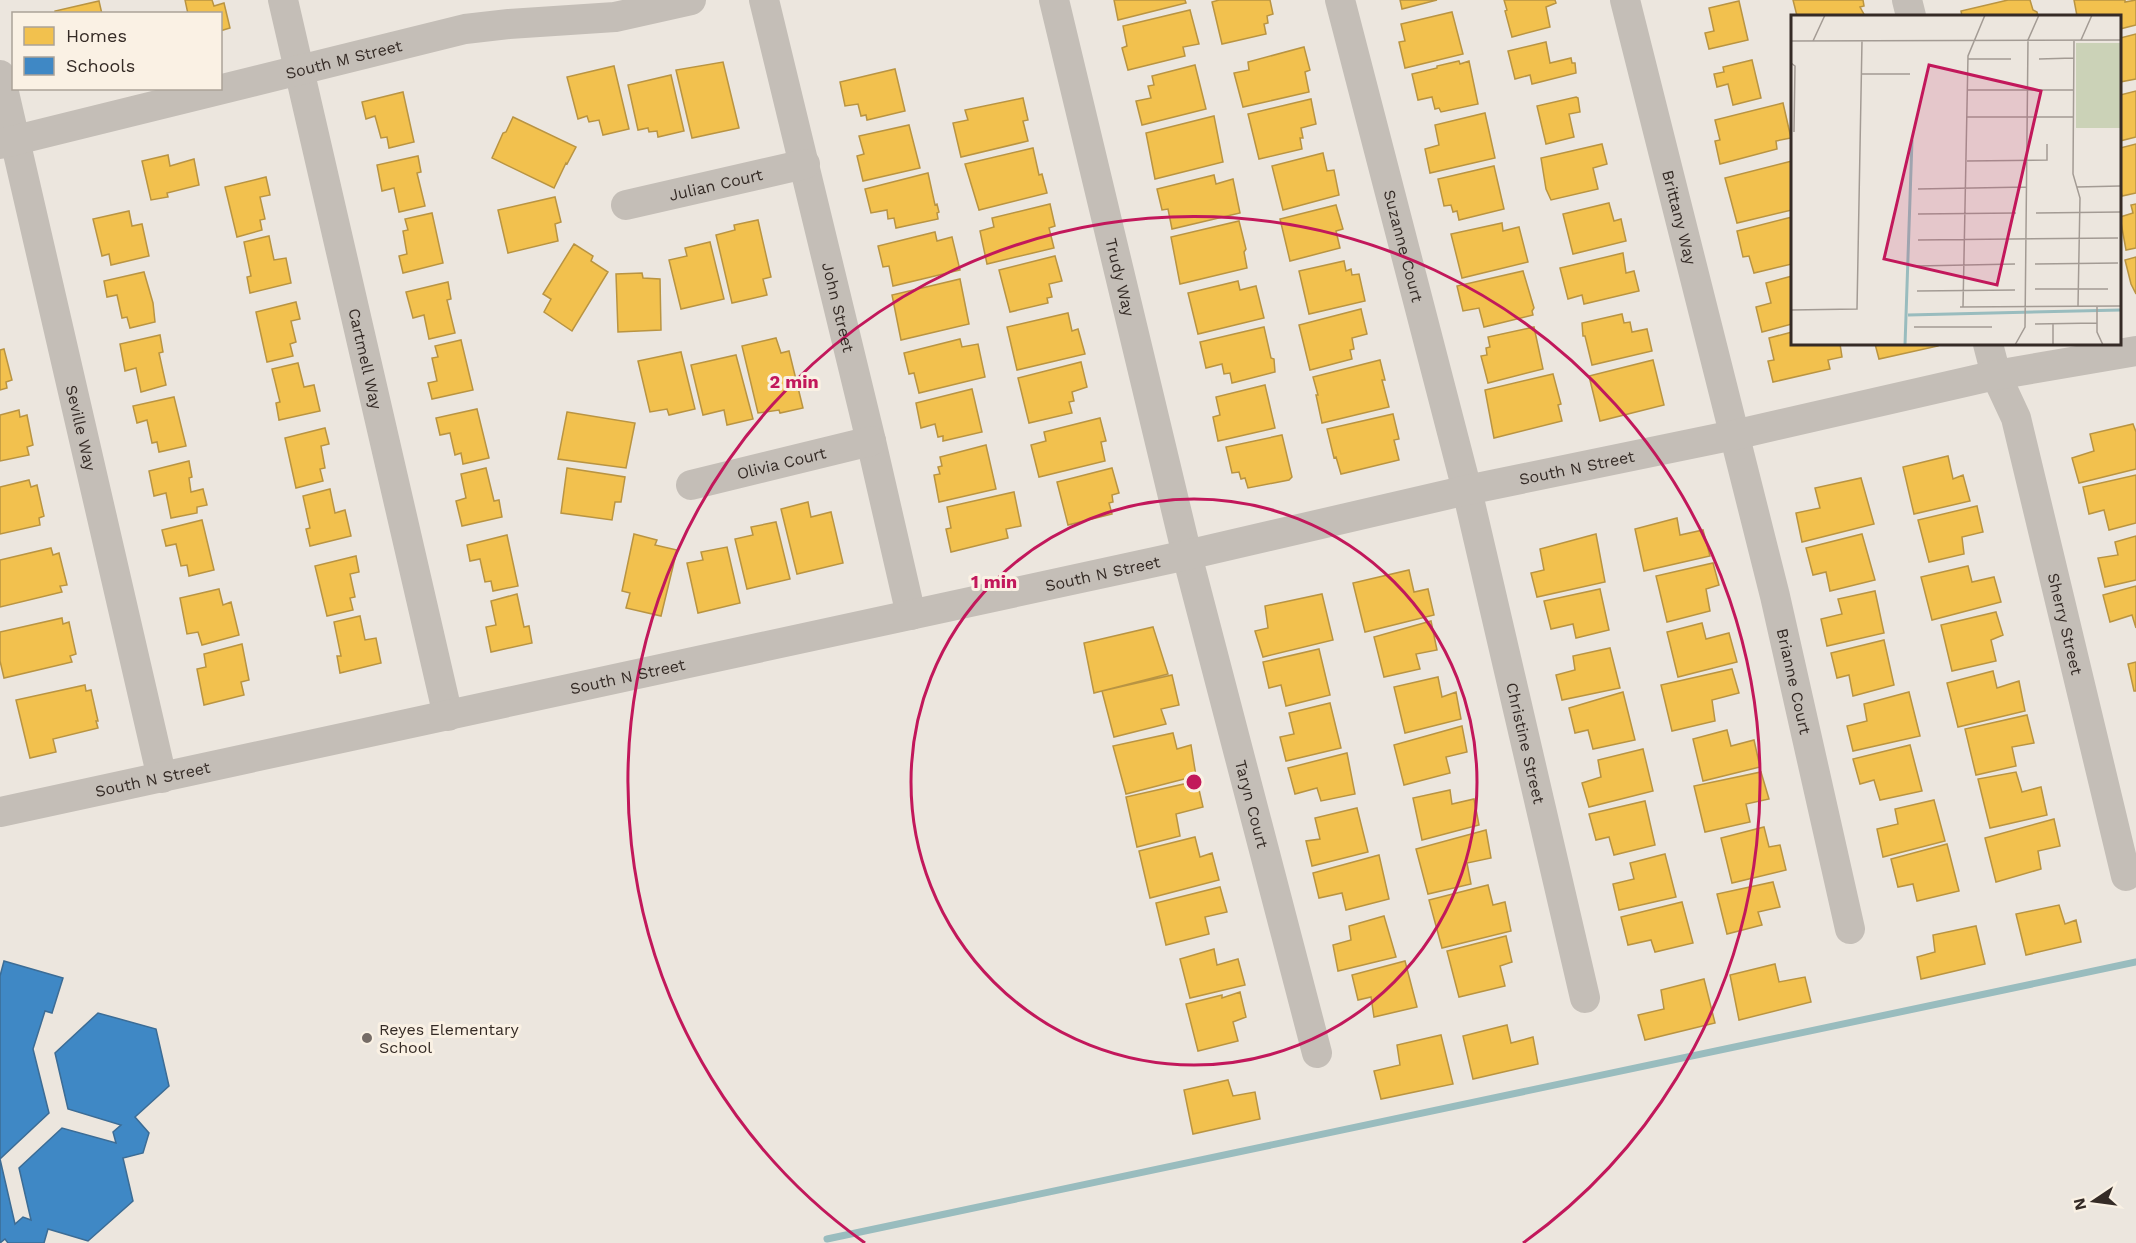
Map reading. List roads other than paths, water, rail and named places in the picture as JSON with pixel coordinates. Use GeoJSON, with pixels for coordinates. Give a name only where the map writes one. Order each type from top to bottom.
{"type":"FeatureCollection","features":[{"type":"Feature","properties":{"kind":"street","name":"Cartmell Way"},"geometry":{"type":"LineString","coordinates":[[283,0],[448,716]]}},
{"type":"Feature","properties":{"kind":"street","name":"South M Street"},"geometry":{"type":"LineString","coordinates":[[222,89],[465,29],[615,17],[691,0]]}},
{"type":"Feature","properties":{"kind":"street","name":"John Street"},"geometry":{"type":"LineString","coordinates":[[764,0],[871,441],[910,615]]}},
{"type":"Feature","properties":{"kind":"street","name":"Trudy Way"},"geometry":{"type":"LineString","coordinates":[[1054,0],[1187,555]]}},
{"type":"Feature","properties":{"kind":"street","name":"Suzanne Court"},"geometry":{"type":"LineString","coordinates":[[1340,0],[1467,489]]}},
{"type":"Feature","properties":{"kind":"street","name":"Brittany Way"},"geometry":{"type":"LineString","coordinates":[[1625,0],[1734,435]]}},
{"type":"Feature","properties":{"kind":"street"},"geometry":{"type":"LineString","coordinates":[[1907,0],[1911,15]]}},
{"type":"Feature","properties":{"kind":"street","name":"Seville Way"},"geometry":{"type":"LineString","coordinates":[[0,75],[8,142],[162,778]]}},
{"type":"Feature","properties":{"kind":"street","name":"South M Street"},"geometry":{"type":"LineString","coordinates":[[8,142],[218,90]]}},
{"type":"Feature","properties":{"kind":"street","name":"Julian Court"},"geometry":{"type":"LineString","coordinates":[[626,205],[805,164]]}},
{"type":"Feature","properties":{"kind":"street","name":"Sherry Street"},"geometry":{"type":"LineString","coordinates":[[1988,345],[1996,375],[2016,418],[2127,876]]}},
{"type":"Feature","properties":{"kind":"street","name":"South N Street"},"geometry":{"type":"LineString","coordinates":[[0,812],[1187,555],[1467,489],[1734,435],[1996,375],[2136,351]]}},
{"type":"Feature","properties":{"kind":"street","name":"Brianne Court"},"geometry":{"type":"LineString","coordinates":[[1734,435],[1777,607],[1850,929]]}},
{"type":"Feature","properties":{"kind":"street","name":"Olivia Court"},"geometry":{"type":"LineString","coordinates":[[691,485],[871,441]]}},
{"type":"Feature","properties":{"kind":"street","name":"Christine Street"},"geometry":{"type":"LineString","coordinates":[[1467,489],[1585,998]]}},
{"type":"Feature","properties":{"kind":"street","name":"Taryn Court"},"geometry":{"type":"LineString","coordinates":[[1187,555],[1317,1053]]}},
{"type":"Feature","properties":{"kind":"waterway"},"geometry":{"type":"LineString","coordinates":[[827,1239],[2136,962]]}},
{"type":"Feature","properties":{"kind":"place","name":"Reyes Elementary School"},"geometry":{"type":"Point","coordinates":[367,1038]}}]}
